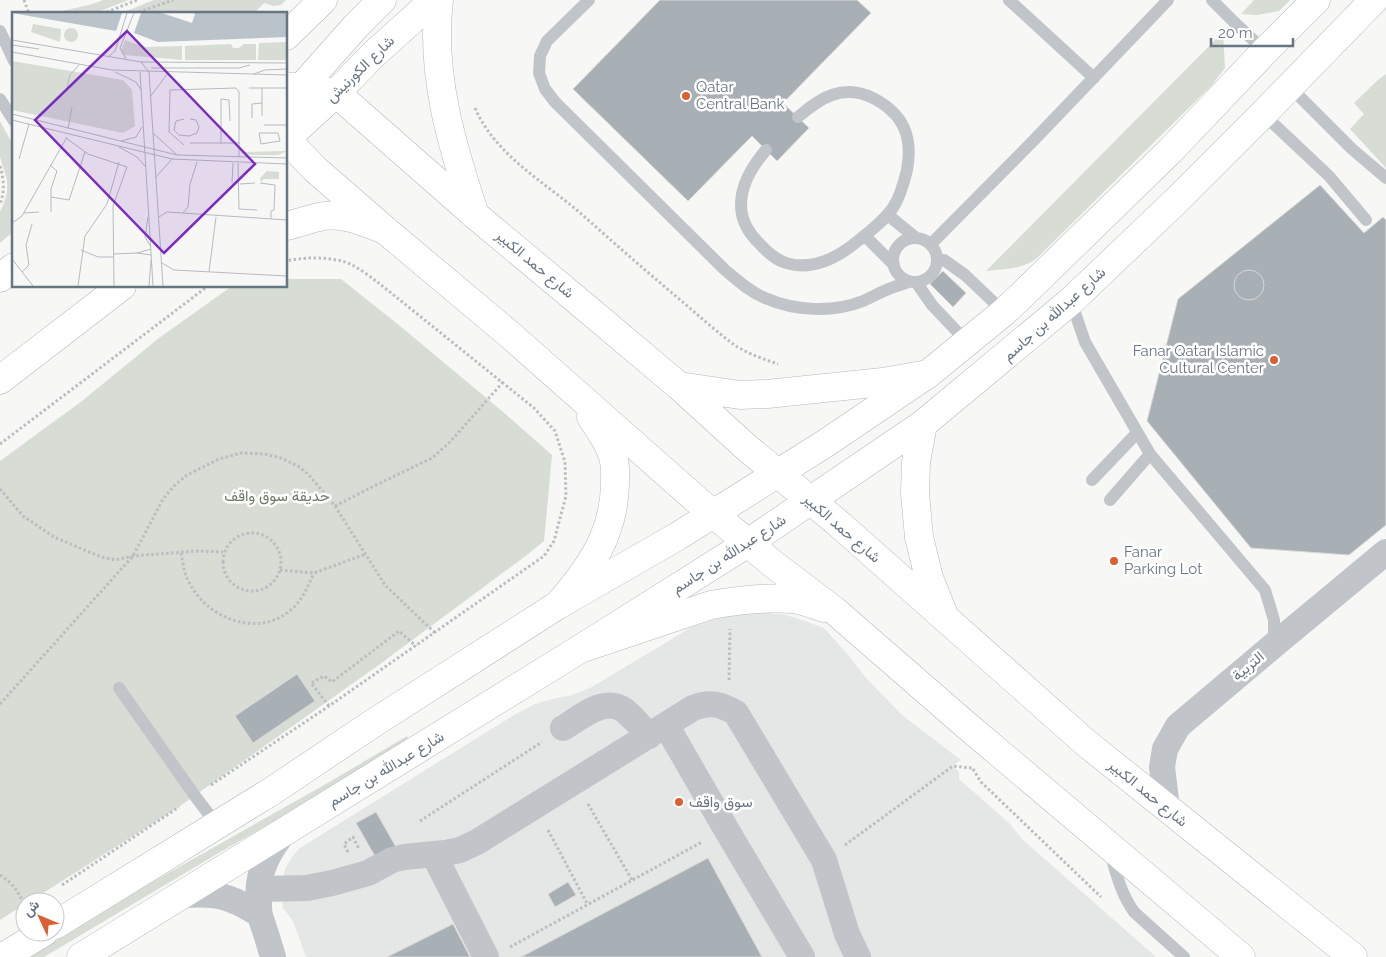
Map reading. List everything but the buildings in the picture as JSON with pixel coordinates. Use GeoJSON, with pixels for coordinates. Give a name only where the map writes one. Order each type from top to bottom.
{"type":"FeatureCollection","features":[{"type":"Feature","properties":{"kind":"main road"},"geometry":{"type":"LineString","coordinates":[[288,34],[323,0]]}},
{"type":"Feature","properties":{"kind":"main road"},"geometry":{"type":"LineString","coordinates":[[288,116],[293,100],[293,87],[382,0]]}},
{"type":"Feature","properties":{"kind":"main road","name":"شارع الكورنيش"},"geometry":{"type":"LineString","coordinates":[[288,137],[336,93],[374,54],[434,0]]}},
{"type":"Feature","properties":{"kind":"main road"},"geometry":{"type":"LineString","coordinates":[[439,0],[436,24],[437,57],[442,90],[455,155],[475,215]]}},
{"type":"Feature","properties":{"kind":"main road"},"geometry":{"type":"LineString","coordinates":[[65,919],[272,791],[375,722],[558,605],[678,536],[778,473],[928,374],[1004,312],[1170,151],[1316,0]]}},
{"type":"Feature","properties":{"kind":"main road","name":"شارع عبدالله بن جاسم"},"geometry":{"type":"LineString","coordinates":[[81,957],[748,543],[923,424],[1071,301],[1176,201],[1374,0]]}},
{"type":"Feature","properties":{"kind":"main road"},"geometry":{"type":"LineString","coordinates":[[293,87],[336,93]]}},
{"type":"Feature","properties":{"kind":"main road","name":"شارع حمد الكبير"},"geometry":{"type":"LineString","coordinates":[[336,93],[475,215],[679,386],[746,447],[852,535],[1086,743],[1353,957]]}},
{"type":"Feature","properties":{"kind":"main road"},"geometry":{"type":"LineString","coordinates":[[288,141],[316,170],[509,334],[713,514],[835,611],[966,725],[1241,957]]}},
{"type":"Feature","properties":{"kind":"main road"},"geometry":{"type":"LineString","coordinates":[[288,225],[324,216],[340,216],[356,219],[385,230]]}},
{"type":"Feature","properties":{"kind":"main road"},"geometry":{"type":"LineString","coordinates":[[0,278],[12,269]]}},
{"type":"Feature","properties":{"kind":"main road"},"geometry":{"type":"LineString","coordinates":[[0,380],[119,288]]}},
{"type":"Feature","properties":{"kind":"main road"},"geometry":{"type":"LineString","coordinates":[[679,386],[749,395],[883,382],[928,374]]}},
{"type":"Feature","properties":{"kind":"main road"},"geometry":{"type":"LineString","coordinates":[[558,605],[577,583],[600,548],[609,526],[615,502],[615,471],[612,454],[603,435],[576,393]]}},
{"type":"Feature","properties":{"kind":"main road"},"geometry":{"type":"LineString","coordinates":[[923,424],[916,462],[915,494],[919,537],[929,578],[945,619]]}},
{"type":"Feature","properties":{"kind":"main road"},"geometry":{"type":"LineString","coordinates":[[580,649],[711,605],[730,601],[795,599],[835,611]]}},
{"type":"Feature","properties":{"kind":"main road"},"geometry":{"type":"LineString","coordinates":[[3,957],[28,942]]}},
{"type":"Feature","properties":{"kind":"street","name":"التربية"},"geometry":{"type":"LineString","coordinates":[[1167,808],[1162,767],[1165,749],[1178,726],[1386,552]]}},
{"type":"Feature","properties":{"kind":"street"},"geometry":{"type":"LineString","coordinates":[[259,889],[307,888],[332,883],[366,866],[404,856],[434,855],[460,850],[477,842],[693,708],[702,704],[720,705],[736,713],[824,860],[847,934],[858,957]]}},
{"type":"Feature","properties":{"kind":"street"},"geometry":{"type":"LineString","coordinates":[[564,728],[596,708],[610,705],[625,710],[657,731],[726,829],[802,957]]}},
{"type":"Feature","properties":{"kind":"street"},"geometry":{"type":"LineString","coordinates":[[273,957],[260,915],[258,896],[265,860],[274,844],[287,830]]}},
{"type":"Feature","properties":{"kind":"street"},"geometry":{"type":"LineString","coordinates":[[434,855],[498,952]]}},
{"type":"Feature","properties":{"kind":"street"},"geometry":{"type":"LineString","coordinates":[[178,896],[200,894],[222,896],[242,903],[260,915]]}},
{"type":"Feature","properties":{"kind":"lane"},"geometry":{"type":"LineString","coordinates":[[588,0],[547,41],[540,56],[539,73],[545,89],[569,116],[730,275],[743,286],[765,298],[788,306],[813,309],[838,308],[862,301],[885,290],[913,282],[924,280],[932,275],[936,268],[936,251],[931,244],[924,240],[908,239],[901,243],[893,257],[896,272],[902,278],[913,282],[967,342]]}},
{"type":"Feature","properties":{"kind":"lane"},"geometry":{"type":"LineString","coordinates":[[1009,0],[1094,78]]}},
{"type":"Feature","properties":{"kind":"lane"},"geometry":{"type":"LineString","coordinates":[[931,244],[1168,0]]}},
{"type":"Feature","properties":{"kind":"lane"},"geometry":{"type":"LineString","coordinates":[[1212,0],[1266,50]]}},
{"type":"Feature","properties":{"kind":"lane"},"geometry":{"type":"LineString","coordinates":[[0,31],[12,57]]}},
{"type":"Feature","properties":{"kind":"lane"},"geometry":{"type":"LineString","coordinates":[[1290,87],[1352,149],[1386,178]]}},
{"type":"Feature","properties":{"kind":"lane"},"geometry":{"type":"LineString","coordinates":[[766,150],[747,176],[742,190],[741,205],[743,218],[749,233],[776,259],[791,264],[809,265],[828,261],[844,252],[865,236],[888,214],[900,194],[905,179],[909,152],[908,139],[902,124],[892,111],[870,96],[861,93],[838,92],[821,99],[798,117]]}},
{"type":"Feature","properties":{"kind":"lane"},"geometry":{"type":"LineString","coordinates":[[0,99],[12,118]]}},
{"type":"Feature","properties":{"kind":"lane"},"geometry":{"type":"LineString","coordinates":[[1263,114],[1329,176],[1366,220]]}},
{"type":"Feature","properties":{"kind":"lane"},"geometry":{"type":"LineString","coordinates":[[888,214],[916,238]]}},
{"type":"Feature","properties":{"kind":"lane"},"geometry":{"type":"LineString","coordinates":[[865,236],[894,264]]}},
{"type":"Feature","properties":{"kind":"lane"},"geometry":{"type":"LineString","coordinates":[[937,260],[944,260],[965,275],[1004,312]]}},
{"type":"Feature","properties":{"kind":"lane"},"geometry":{"type":"LineString","coordinates":[[1071,301],[1085,342],[1150,454],[1265,590],[1274,620],[1274,645]]}},
{"type":"Feature","properties":{"kind":"lane"},"geometry":{"type":"LineString","coordinates":[[1092,480],[1137,433]]}},
{"type":"Feature","properties":{"kind":"lane"},"geometry":{"type":"LineString","coordinates":[[1110,500],[1150,454]]}},
{"type":"Feature","properties":{"kind":"lane"},"geometry":{"type":"LineString","coordinates":[[120,688],[217,825]]}},
{"type":"Feature","properties":{"kind":"lane"},"geometry":{"type":"LineString","coordinates":[[1108,845],[1124,896],[1129,905],[1134,912],[1184,957]]}},
{"type":"Feature","properties":{"kind":"path"},"geometry":{"type":"LineString","coordinates":[[24,0],[28,12]]}},
{"type":"Feature","properties":{"kind":"path"},"geometry":{"type":"LineString","coordinates":[[107,12],[137,0]]}},
{"type":"Feature","properties":{"kind":"path"},"geometry":{"type":"LineString","coordinates":[[140,12],[173,0]]}},
{"type":"Feature","properties":{"kind":"path"},"geometry":{"type":"LineString","coordinates":[[0,166],[4,187],[0,204]]}},
{"type":"Feature","properties":{"kind":"path"},"geometry":{"type":"LineString","coordinates":[[62,885],[329,706],[529,567],[544,556],[554,541],[566,496],[565,462],[554,431],[534,408],[363,272],[344,262],[319,258],[288,261]]}},
{"type":"Feature","properties":{"kind":"path"},"geometry":{"type":"LineString","coordinates":[[0,444],[205,288]]}},
{"type":"Feature","properties":{"kind":"path"},"geometry":{"type":"LineString","coordinates":[[335,506],[432,458],[450,442],[503,382]]}},
{"type":"Feature","properties":{"kind":"path"},"geometry":{"type":"LineString","coordinates":[[0,704],[133,556],[163,499],[175,485],[187,475],[219,459],[241,454],[265,454],[280,458],[298,466],[309,475],[335,506],[385,585],[435,632]]}},
{"type":"Feature","properties":{"kind":"path"},"geometry":{"type":"LineString","coordinates":[[0,489],[23,516],[54,537],[101,557],[116,560],[133,556],[198,551],[224,552]]}},
{"type":"Feature","properties":{"kind":"path"},"geometry":{"type":"LineString","coordinates":[[249,533],[263,535],[274,544],[280,556],[280,570],[273,582],[261,590],[247,592],[234,586],[225,576],[222,562],[224,552],[236,538],[249,533]]}},
{"type":"Feature","properties":{"kind":"path"},"geometry":{"type":"LineString","coordinates":[[181,553],[188,582],[211,610],[228,619],[252,624],[278,619],[292,608],[304,594],[314,573]]}},
{"type":"Feature","properties":{"kind":"path"},"geometry":{"type":"LineString","coordinates":[[280,570],[314,573],[366,554]]}},
{"type":"Feature","properties":{"kind":"path"},"geometry":{"type":"LineString","coordinates":[[728,708],[730,601]]}},
{"type":"Feature","properties":{"kind":"path"},"geometry":{"type":"LineString","coordinates":[[329,706],[311,683],[324,676],[332,682],[399,632],[416,646]]}},
{"type":"Feature","properties":{"kind":"path"},"geometry":{"type":"LineString","coordinates":[[966,725],[965,740],[967,754],[972,768],[981,782],[1103,898]]}},
{"type":"Feature","properties":{"kind":"path"},"geometry":{"type":"LineString","coordinates":[[420,821],[564,728]]}},
{"type":"Feature","properties":{"kind":"path"},"geometry":{"type":"LineString","coordinates":[[824,860],[953,766],[972,768]]}},
{"type":"Feature","properties":{"kind":"path"},"geometry":{"type":"LineString","coordinates":[[575,782],[632,880]]}},
{"type":"Feature","properties":{"kind":"path"},"geometry":{"type":"LineString","coordinates":[[535,806],[588,904]]}},
{"type":"Feature","properties":{"kind":"path"},"geometry":{"type":"LineString","coordinates":[[498,952],[726,829]]}},
{"type":"Feature","properties":{"kind":"path"},"geometry":{"type":"LineString","coordinates":[[0,876],[8,880],[18,892]]}},
{"type":"Feature","properties":{"kind":"shaded area","name":"سوق واقف"},"geometry":{"type":"Polygon","coordinates":[[[747,613],[786,615],[824,628],[866,678],[902,715],[961,760],[953,766],[959,772],[959,779],[1010,824],[1022,839],[1156,957],[306,957],[293,921],[283,908],[281,894],[285,869],[300,848],[514,715],[535,704],[572,695],[590,688],[692,627],[728,615],[747,613]]]}},
{"type":"Feature","properties":{"kind":"green space"},"geometry":{"type":"Polygon","coordinates":[[[103,0],[128,0],[98,12],[58,12],[103,0]]]}},
{"type":"Feature","properties":{"kind":"green space"},"geometry":{"type":"Polygon","coordinates":[[[154,0],[286,0],[281,5],[274,6],[264,3],[255,12],[124,12],[154,0]]]}},
{"type":"Feature","properties":{"kind":"green space"},"geometry":{"type":"Polygon","coordinates":[[[1254,0],[1290,0],[1279,11],[1258,15],[1241,14],[1254,0]]]}},
{"type":"Feature","properties":{"kind":"green space"},"geometry":{"type":"Polygon","coordinates":[[[1223,32],[1225,68],[1212,85],[1037,258],[1019,267],[986,271],[1223,32]]]}},
{"type":"Feature","properties":{"kind":"green space"},"geometry":{"type":"Polygon","coordinates":[[[1386,74],[1386,168],[1350,129],[1364,114],[1354,103],[1386,74]]]}},
{"type":"Feature","properties":{"kind":"green space"},"geometry":{"type":"Polygon","coordinates":[[[0,121],[12,143],[12,233],[0,243],[0,212],[7,192],[7,180],[0,157],[0,121]]]}},
{"type":"Feature","properties":{"kind":"green space","name":"حديقة سوق واقف"},"geometry":{"type":"Polygon","coordinates":[[[288,279],[341,279],[502,411],[552,455],[544,541],[380,664],[180,806],[45,892],[15,892],[15,910],[0,920],[0,461],[82,401],[159,338],[229,288],[288,288],[288,279]]]}},
{"type":"Feature","properties":{"kind":"green space"},"geometry":{"type":"Polygon","coordinates":[[[407,736],[410,743],[217,854],[44,957],[29,957],[54,942],[65,942],[65,935],[154,881],[407,736]]]}},
{"type":"Feature","properties":{"kind":"place","name":"Qatar Central Bank"},"geometry":{"type":"Point","coordinates":[686,96]}},
{"type":"Feature","properties":{"kind":"place","name":"Fanar Qatar Islamic Cultural Center"},"geometry":{"type":"Point","coordinates":[1274,360]}},
{"type":"Feature","properties":{"kind":"place","name":"Fanar Parking Lot"},"geometry":{"type":"Point","coordinates":[1114,561]}},
{"type":"Feature","properties":{"kind":"place","name":"سوق واقف"},"geometry":{"type":"Point","coordinates":[679,802]}}]}
